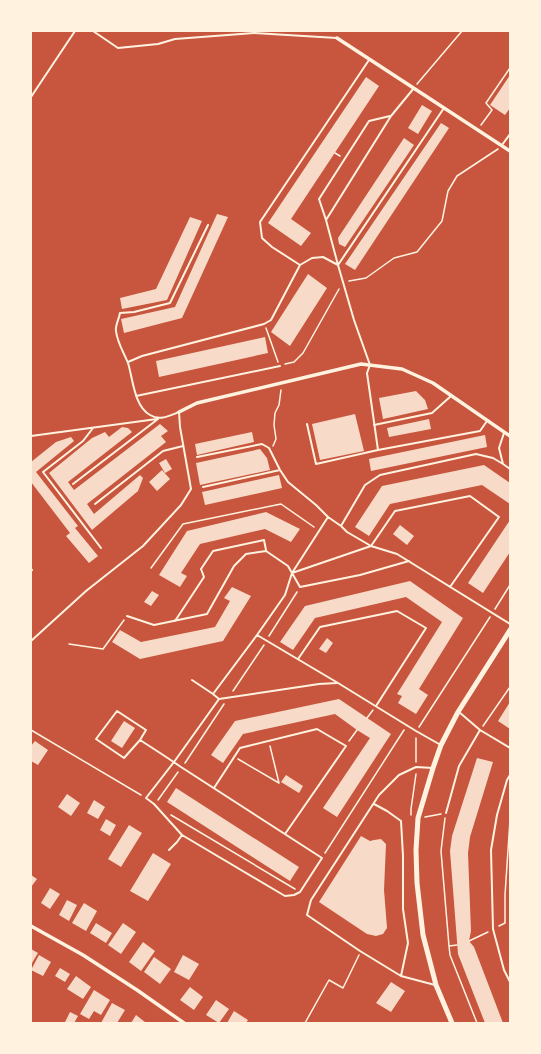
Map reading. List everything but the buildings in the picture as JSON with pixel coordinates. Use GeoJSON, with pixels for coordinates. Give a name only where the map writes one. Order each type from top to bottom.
{"type":"FeatureCollection","features":[{"type":"Feature","properties":{"kind":"main road"},"geometry":{"type":"LineString","coordinates":[[452,1023],[436,985],[423,935],[417,883],[416,850],[418,818],[441,745],[458,712],[510,630]]}},
{"type":"Feature","properties":{"kind":"street"},"geometry":{"type":"LineString","coordinates":[[337,38],[510,150]]}},
{"type":"Feature","properties":{"kind":"street"},"geometry":{"type":"LineString","coordinates":[[179,412],[197,403],[361,364],[402,369],[433,383],[510,436]]}},
{"type":"Feature","properties":{"kind":"street"},"geometry":{"type":"LineString","coordinates":[[31,926],[90,960],[137,990],[184,1023]]}},
{"type":"Feature","properties":{"kind":"lane"},"geometry":{"type":"LineString","coordinates":[[31,97],[75,31]]}},
{"type":"Feature","properties":{"kind":"lane"},"geometry":{"type":"LineString","coordinates":[[92,31],[118,48],[158,44],[175,39],[254,33],[337,38]]}},
{"type":"Feature","properties":{"kind":"lane"},"geometry":{"type":"LineString","coordinates":[[300,266],[272,247],[262,238],[260,222],[369,60]]}},
{"type":"Feature","properties":{"kind":"lane"},"geometry":{"type":"LineString","coordinates":[[326,220],[391,116],[414,88]]}},
{"type":"Feature","properties":{"kind":"lane"},"geometry":{"type":"LineString","coordinates":[[338,265],[444,108]]}},
{"type":"Feature","properties":{"kind":"lane"},"geometry":{"type":"LineString","coordinates":[[378,450],[367,373],[370,365],[354,320],[319,199],[369,121],[391,116]]}},
{"type":"Feature","properties":{"kind":"lane"},"geometry":{"type":"LineString","coordinates":[[502,146],[510,134]]}},
{"type":"Feature","properties":{"kind":"lane"},"geometry":{"type":"LineString","coordinates":[[158,419],[150,416],[143,410],[136,396],[128,362],[123,354],[116,331],[120,314],[134,312],[170,302],[208,225]]}},
{"type":"Feature","properties":{"kind":"lane"},"geometry":{"type":"LineString","coordinates":[[128,362],[142,356],[264,324],[271,320],[300,266],[312,258],[323,257],[338,265]]}},
{"type":"Feature","properties":{"kind":"lane"},"geometry":{"type":"LineString","coordinates":[[136,396],[280,366]]}},
{"type":"Feature","properties":{"kind":"lane"},"geometry":{"type":"LineString","coordinates":[[374,424],[432,413],[452,396]]}},
{"type":"Feature","properties":{"kind":"lane"},"geometry":{"type":"LineString","coordinates":[[31,436],[158,419],[179,412],[180,427],[191,489],[181,506],[143,546],[86,591],[31,641]]}},
{"type":"Feature","properties":{"kind":"lane"},"geometry":{"type":"LineString","coordinates":[[73,484],[158,419]]}},
{"type":"Feature","properties":{"kind":"lane"},"geometry":{"type":"LineString","coordinates":[[307,424],[316,464],[378,450],[480,431],[488,421]]}},
{"type":"Feature","properties":{"kind":"lane"},"geometry":{"type":"LineString","coordinates":[[93,428],[82,441],[43,472],[101,548]]}},
{"type":"Feature","properties":{"kind":"lane"},"geometry":{"type":"LineString","coordinates":[[503,464],[499,448],[504,432]]}},
{"type":"Feature","properties":{"kind":"lane"},"geometry":{"type":"LineString","coordinates":[[197,457],[262,444],[269,448],[288,482],[347,532],[371,546],[397,554],[510,624]]}},
{"type":"Feature","properties":{"kind":"lane"},"geometry":{"type":"LineString","coordinates":[[95,504],[163,451],[183,446]]}},
{"type":"Feature","properties":{"kind":"lane"},"geometry":{"type":"LineString","coordinates":[[340,526],[365,485],[380,475],[476,454],[493,458],[510,469]]}},
{"type":"Feature","properties":{"kind":"lane"},"geometry":{"type":"LineString","coordinates":[[203,487],[280,470]]}},
{"type":"Feature","properties":{"kind":"lane"},"geometry":{"type":"LineString","coordinates":[[292,573],[371,546],[395,511],[470,496],[499,517],[450,587]]}},
{"type":"Feature","properties":{"kind":"lane"},"geometry":{"type":"LineString","coordinates":[[213,694],[285,595],[292,573],[328,517]]}},
{"type":"Feature","properties":{"kind":"lane"},"geometry":{"type":"LineString","coordinates":[[175,621],[204,577],[201,569],[213,551],[264,540],[266,551]]}},
{"type":"Feature","properties":{"kind":"lane"},"geometry":{"type":"LineString","coordinates":[[127,616],[154,625],[207,614],[234,566],[246,554],[266,551],[288,566],[300,587],[360,575],[409,561]]}},
{"type":"Feature","properties":{"kind":"lane"},"geometry":{"type":"LineString","coordinates":[[298,659],[320,627],[397,611],[426,628],[376,706]]}},
{"type":"Feature","properties":{"kind":"lane"},"geometry":{"type":"LineString","coordinates":[[257,635],[441,745]]}},
{"type":"Feature","properties":{"kind":"lane"},"geometry":{"type":"LineString","coordinates":[[192,680],[220,699],[319,684],[338,683]]}},
{"type":"Feature","properties":{"kind":"lane"},"geometry":{"type":"LineString","coordinates":[[140,740],[174,762],[322,858],[300,892],[294,895],[285,896],[182,835],[154,804],[146,798],[174,762],[220,699]]}},
{"type":"Feature","properties":{"kind":"lane"},"geometry":{"type":"LineString","coordinates":[[117,711],[146,730],[140,740],[124,758],[96,738],[117,711]]}},
{"type":"Feature","properties":{"kind":"lane"},"geometry":{"type":"LineString","coordinates":[[458,712],[480,730],[510,748]]}},
{"type":"Feature","properties":{"kind":"lane"},"geometry":{"type":"LineString","coordinates":[[214,788],[240,748],[317,729],[346,746],[285,834]]}},
{"type":"Feature","properties":{"kind":"lane"},"geometry":{"type":"LineString","coordinates":[[446,813],[459,766],[480,730]]}},
{"type":"Feature","properties":{"kind":"lane"},"geometry":{"type":"LineString","coordinates":[[433,768],[416,767],[399,775],[379,795],[311,900],[307,915],[360,952],[401,976],[436,985]]}},
{"type":"Feature","properties":{"kind":"lane"},"geometry":{"type":"LineString","coordinates":[[510,775],[496,815],[491,850],[493,929],[504,970],[510,982]]}},
{"type":"Feature","properties":{"kind":"lane"},"geometry":{"type":"LineString","coordinates":[[374,804],[401,821],[403,856],[403,909],[408,943],[401,976]]}},
{"type":"Feature","properties":{"kind":"lane"},"geometry":{"type":"LineString","coordinates":[[169,850],[182,835]]}},
{"type":"Feature","properties":{"kind":"path"},"geometry":{"type":"LineString","coordinates":[[414,88],[462,31]]}},
{"type":"Feature","properties":{"kind":"path"},"geometry":{"type":"LineString","coordinates":[[478,130],[492,110],[486,103],[510,68]]}},
{"type":"Feature","properties":{"kind":"path"},"geometry":{"type":"LineString","coordinates":[[264,324],[280,366],[294,362],[303,353],[343,282],[366,278],[394,258],[417,252],[442,221],[448,191],[457,176],[494,153],[502,146]]}},
{"type":"Feature","properties":{"kind":"path"},"geometry":{"type":"LineString","coordinates":[[271,452],[276,439],[274,425],[275,413],[279,405],[282,383]]}},
{"type":"Feature","properties":{"kind":"path"},"geometry":{"type":"LineString","coordinates":[[151,568],[182,524],[281,504],[319,531]]}},
{"type":"Feature","properties":{"kind":"path"},"geometry":{"type":"LineString","coordinates":[[477,1023],[450,955],[441,851],[446,813],[411,819],[416,767],[416,731],[510,585]]}},
{"type":"Feature","properties":{"kind":"path"},"geometry":{"type":"LineString","coordinates":[[70,644],[103,649],[127,616]]}},
{"type":"Feature","properties":{"kind":"path"},"geometry":{"type":"LineString","coordinates":[[480,730],[510,687]]}},
{"type":"Feature","properties":{"kind":"path"},"geometry":{"type":"LineString","coordinates":[[367,718],[376,706]]}},
{"type":"Feature","properties":{"kind":"path"},"geometry":{"type":"LineString","coordinates":[[322,858],[407,725]]}},
{"type":"Feature","properties":{"kind":"path"},"geometry":{"type":"LineString","coordinates":[[31,730],[146,798]]}},
{"type":"Feature","properties":{"kind":"path"},"geometry":{"type":"LineString","coordinates":[[346,746],[357,730]]}},
{"type":"Feature","properties":{"kind":"path"},"geometry":{"type":"LineString","coordinates":[[235,757],[279,783],[269,741]]}},
{"type":"Feature","properties":{"kind":"path"},"geometry":{"type":"LineString","coordinates":[[469,941],[505,923],[505,895],[510,820]]}},
{"type":"Feature","properties":{"kind":"path"},"geometry":{"type":"LineString","coordinates":[[449,946],[457,945]]}},
{"type":"Feature","properties":{"kind":"path"},"geometry":{"type":"LineString","coordinates":[[305,1023],[329,980],[343,988],[360,952]]}}]}
